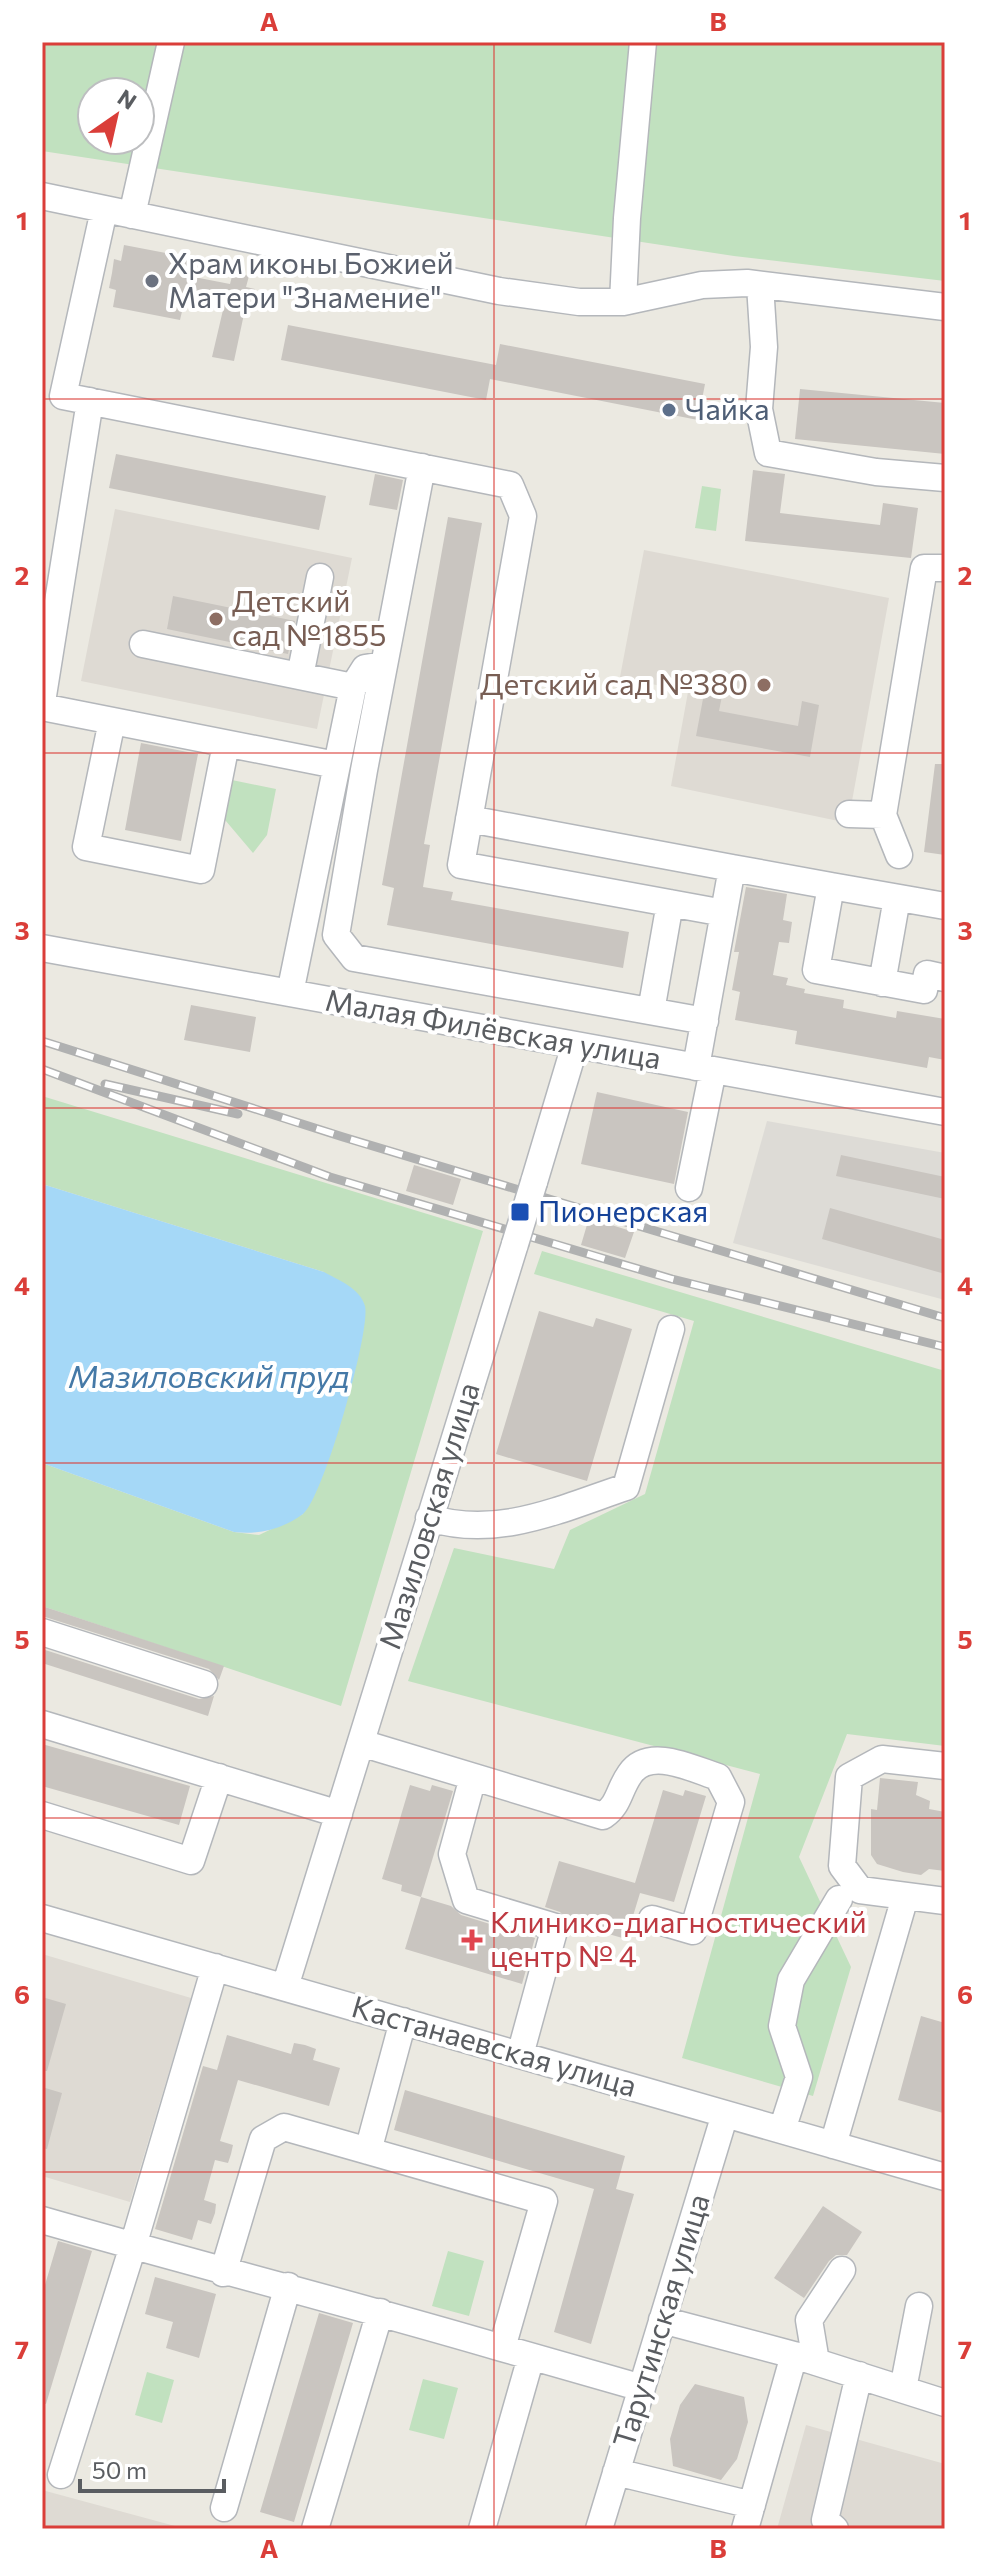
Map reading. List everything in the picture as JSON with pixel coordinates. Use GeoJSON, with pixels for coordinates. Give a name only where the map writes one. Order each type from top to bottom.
{"type":"FeatureCollection","features":[{"type":"Feature","properties":{"kind":"street"},"geometry":{"type":"LineString","coordinates":[[132,215],[171,42]]}},
{"type":"Feature","properties":{"kind":"street"},"geometry":{"type":"LineString","coordinates":[[623,302],[627,218],[643,42]]}},
{"type":"Feature","properties":{"kind":"street"},"geometry":{"type":"LineString","coordinates":[[42,196],[499,291],[579,302],[623,302],[702,285],[760,285],[945,307]]}},
{"type":"Feature","properties":{"kind":"street"},"geometry":{"type":"LineString","coordinates":[[104,210],[63,396],[510,485],[523,516],[461,865],[724,913]]}},
{"type":"Feature","properties":{"kind":"street"},"geometry":{"type":"LineString","coordinates":[[760,285],[764,347],[759,409],[768,453],[876,472],[945,478]]}},
{"type":"Feature","properties":{"kind":"street"},"geometry":{"type":"LineString","coordinates":[[90,401],[42,704],[112,721],[336,765]]}},
{"type":"Feature","properties":{"kind":"street"},"geometry":{"type":"LineString","coordinates":[[422,467],[336,935],[354,958],[705,1021]]}},
{"type":"Feature","properties":{"kind":"street"},"geometry":{"type":"LineString","coordinates":[[899,855],[883,815],[924,568],[945,568]]}},
{"type":"Feature","properties":{"kind":"street"},"geometry":{"type":"LineString","coordinates":[[300,676],[320,577]]}},
{"type":"Feature","properties":{"kind":"street"},"geometry":{"type":"LineString","coordinates":[[143,644],[353,687]]}},
{"type":"Feature","properties":{"kind":"street"},"geometry":{"type":"LineString","coordinates":[[290,993],[353,687],[365,668],[384,665]]}},
{"type":"Feature","properties":{"kind":"street"},"geometry":{"type":"LineString","coordinates":[[112,721],[86,847],[129,856],[201,870],[226,744]]}},
{"type":"Feature","properties":{"kind":"street"},"geometry":{"type":"LineString","coordinates":[[849,814],[883,815]]}},
{"type":"Feature","properties":{"kind":"street"},"geometry":{"type":"LineString","coordinates":[[469,819],[945,906]]}},
{"type":"Feature","properties":{"kind":"street"},"geometry":{"type":"LineString","coordinates":[[689,1188],[704,1069],[705,1021],[732,868]]}},
{"type":"Feature","properties":{"kind":"street"},"geometry":{"type":"LineString","coordinates":[[831,886],[816,970],[924,990],[927,974],[945,978]]}},
{"type":"Feature","properties":{"kind":"street"},"geometry":{"type":"LineString","coordinates":[[882,983],[897,898]]}},
{"type":"Feature","properties":{"kind":"street"},"geometry":{"type":"LineString","coordinates":[[651,1011],[670,903]]}},
{"type":"Feature","properties":{"kind":"street","name":"Малая Филёвская улица"},"geometry":{"type":"LineString","coordinates":[[42,948],[945,1112]]}},
{"type":"Feature","properties":{"kind":"street","name":"Мазиловская улица"},"geometry":{"type":"LineString","coordinates":[[285,1987],[575,1045]]}},
{"type":"Feature","properties":{"kind":"street"},"geometry":{"type":"LineString","coordinates":[[429,1518],[450,1525],[510,1525],[626,1487],[671,1329]]}},
{"type":"Feature","properties":{"kind":"street"},"geometry":{"type":"LineString","coordinates":[[42,1632],[204,1684]]}},
{"type":"Feature","properties":{"kind":"street"},"geometry":{"type":"LineString","coordinates":[[42,1724],[219,1777],[245,1792],[339,1814]]}},
{"type":"Feature","properties":{"kind":"street"},"geometry":{"type":"LineString","coordinates":[[361,1743],[603,1816],[616,1807],[629,1775],[641,1763],[659,1760],[718,1777],[731,1802],[693,1931],[652,1919]]}},
{"type":"Feature","properties":{"kind":"street"},"geometry":{"type":"LineString","coordinates":[[945,1766],[882,1759],[849,1777],[842,1866],[860,1890],[945,1901]]}},
{"type":"Feature","properties":{"kind":"street"},"geometry":{"type":"LineString","coordinates":[[42,1815],[191,1861],[219,1777]]}},
{"type":"Feature","properties":{"kind":"street"},"geometry":{"type":"LineString","coordinates":[[473,1777],[452,1854],[466,1900],[555,1927],[520,2055]]}},
{"type":"Feature","properties":{"kind":"street"},"geometry":{"type":"LineString","coordinates":[[833,2145],[905,1897]]}},
{"type":"Feature","properties":{"kind":"street"},"geometry":{"type":"LineString","coordinates":[[782,2130],[799,2077],[782,2026],[791,1980],[830,1909],[839,1899]]}},
{"type":"Feature","properties":{"kind":"street","name":"Кастанаевская улица"},"geometry":{"type":"LineString","coordinates":[[42,1918],[945,2177]]}},
{"type":"Feature","properties":{"kind":"street"},"geometry":{"type":"LineString","coordinates":[[61,2475],[133,2246],[215,1967]]}},
{"type":"Feature","properties":{"kind":"street"},"geometry":{"type":"LineString","coordinates":[[368,2151],[403,2021]]}},
{"type":"Feature","properties":{"kind":"street","name":"Тарутинская улица"},"geometry":{"type":"LineString","coordinates":[[599,2529],[725,2114]]}},
{"type":"Feature","properties":{"kind":"street"},"geometry":{"type":"LineString","coordinates":[[223,2273],[260,2148],[269,2133],[284,2127],[544,2201],[502,2348]]}},
{"type":"Feature","properties":{"kind":"street"},"geometry":{"type":"LineString","coordinates":[[42,2220],[223,2273],[288,2286],[642,2388]]}},
{"type":"Feature","properties":{"kind":"street"},"geometry":{"type":"LineString","coordinates":[[616,2472],[748,2517],[805,2358],[809,2320],[842,2270]]}},
{"type":"Feature","properties":{"kind":"street"},"geometry":{"type":"LineString","coordinates":[[224,2508],[288,2286]]}},
{"type":"Feature","properties":{"kind":"street"},"geometry":{"type":"LineString","coordinates":[[903,2389],[919,2306]]}},
{"type":"Feature","properties":{"kind":"street"},"geometry":{"type":"LineString","coordinates":[[315,2529],[380,2312]]}},
{"type":"Feature","properties":{"kind":"street"},"geometry":{"type":"LineString","coordinates":[[662,2320],[805,2358],[945,2403]]}},
{"type":"Feature","properties":{"kind":"street"},"geometry":{"type":"LineString","coordinates":[[482,2529],[531,2357]]}},
{"type":"Feature","properties":{"kind":"street"},"geometry":{"type":"LineString","coordinates":[[835,2529],[825,2520],[859,2375]]}},
{"type":"Feature","properties":{"kind":"shaded area","name":"Детский сад №1855"},"geometry":{"type":"Polygon","coordinates":[[[115,509],[352,558],[317,729],[81,681],[115,509]]]}},
{"type":"Feature","properties":{"kind":"shaded area","name":"Детский сад №380"},"geometry":{"type":"Polygon","coordinates":[[[644,550],[889,598],[848,823],[671,786],[688,692],[620,677],[644,550]]]}},
{"type":"Feature","properties":{"kind":"shaded area"},"geometry":{"type":"Polygon","coordinates":[[[767,1121],[945,1153],[945,1300],[733,1243],[767,1121]]]}},
{"type":"Feature","properties":{"kind":"shaded area"},"geometry":{"type":"Polygon","coordinates":[[[42,1954],[191,1998],[130,2202],[42,2176],[42,1954]]]}},
{"type":"Feature","properties":{"kind":"shaded area"},"geometry":{"type":"Polygon","coordinates":[[[806,2425],[945,2464],[945,2529],[777,2529],[806,2425]]]}},
{"type":"Feature","properties":{"kind":"shaded area"},"geometry":{"type":"Polygon","coordinates":[[[42,2490],[186,2529],[42,2529],[42,2490]]]}},
{"type":"Feature","properties":{"kind":"green space"},"geometry":{"type":"Polygon","coordinates":[[[42,42],[945,42],[945,281],[734,256],[42,151],[42,42]]]}},
{"type":"Feature","properties":{"kind":"green space"},"geometry":{"type":"Polygon","coordinates":[[[702,486],[721,489],[716,531],[695,528],[702,486]]]}},
{"type":"Feature","properties":{"kind":"green space"},"geometry":{"type":"Polygon","coordinates":[[[227,779],[276,789],[267,835],[253,853],[220,814],[227,779]]]}},
{"type":"Feature","properties":{"kind":"green space"},"geometry":{"type":"Polygon","coordinates":[[[42,1096],[483,1231],[341,1706],[42,1606],[42,1463],[234,1532],[259,1535],[303,1514],[324,1272],[42,1184],[42,1096]]]}},
{"type":"Feature","properties":{"kind":"green space"},"geometry":{"type":"Polygon","coordinates":[[[542,1251],[945,1371],[945,1746],[847,1734],[799,1857],[851,1967],[813,2096],[682,2058],[760,1774],[408,1681],[454,1548],[554,1569],[570,1530],[645,1494],[694,1321],[534,1274],[542,1251]]]}},
{"type":"Feature","properties":{"kind":"green space"},"geometry":{"type":"Polygon","coordinates":[[[448,2251],[484,2261],[469,2316],[432,2306],[448,2251]]]}},
{"type":"Feature","properties":{"kind":"green space"},"geometry":{"type":"Polygon","coordinates":[[[147,2372],[174,2380],[162,2423],[135,2415],[147,2372]]]}},
{"type":"Feature","properties":{"kind":"green space"},"geometry":{"type":"Polygon","coordinates":[[[423,2379],[458,2388],[444,2439],[409,2430],[423,2379]]]}},
{"type":"Feature","properties":{"kind":"water","name":"Мазиловский пруд"},"geometry":{"type":"Polygon","coordinates":[[[42,1184],[324,1272],[358,1294],[365,1306],[365,1322],[353,1379],[322,1479],[303,1514],[270,1530],[234,1532],[42,1463],[42,1184]]]}},
{"type":"Feature","properties":{"kind":"building","name":"Храм иконы Божией Матери \"Знамение\""},"geometry":{"type":"Polygon","coordinates":[[[124,245],[192,258],[189,274],[194,277],[230,284],[233,272],[249,276],[246,287],[255,289],[250,315],[244,314],[234,361],[212,357],[223,310],[184,303],[180,320],[113,307],[116,290],[109,288],[114,259],[121,261],[124,245]]]}},
{"type":"Feature","properties":{"kind":"building"},"geometry":{"type":"Polygon","coordinates":[[[288,325],[496,365],[500,344],[705,384],[698,420],[490,379],[486,400],[281,360],[288,325]]]}},
{"type":"Feature","properties":{"kind":"building"},"geometry":{"type":"Polygon","coordinates":[[[800,389],[945,403],[945,454],[795,439],[800,389]]]}},
{"type":"Feature","properties":{"kind":"building"},"geometry":{"type":"Polygon","coordinates":[[[116,454],[326,496],[319,530],[109,488],[116,454]]]}},
{"type":"Feature","properties":{"kind":"building"},"geometry":{"type":"Polygon","coordinates":[[[753,470],[785,474],[780,513],[880,525],[883,503],[918,508],[911,558],[745,541],[753,470]]]}},
{"type":"Feature","properties":{"kind":"building"},"geometry":{"type":"Polygon","coordinates":[[[375,474],[403,480],[397,510],[369,505],[375,474]]]}},
{"type":"Feature","properties":{"kind":"building"},"geometry":{"type":"Polygon","coordinates":[[[448,517],[482,523],[424,844],[430,845],[423,887],[453,892],[451,900],[629,932],[623,968],[387,925],[394,888],[382,885],[448,517]]]}},
{"type":"Feature","properties":{"kind":"building"},"geometry":{"type":"Polygon","coordinates":[[[173,596],[295,621],[288,654],[167,629],[173,596]]]}},
{"type":"Feature","properties":{"kind":"building"},"geometry":{"type":"Polygon","coordinates":[[[706,683],[724,686],[719,711],[798,726],[802,701],[819,705],[810,757],[696,736],[706,683]]]}},
{"type":"Feature","properties":{"kind":"building"},"geometry":{"type":"Polygon","coordinates":[[[141,743],[198,754],[181,841],[125,830],[141,743]]]}},
{"type":"Feature","properties":{"kind":"building"},"geometry":{"type":"Polygon","coordinates":[[[935,764],[945,764],[945,855],[924,852],[935,764]]]}},
{"type":"Feature","properties":{"kind":"building"},"geometry":{"type":"Polygon","coordinates":[[[746,887],[787,894],[783,920],[792,922],[789,943],[779,942],[773,975],[788,978],[786,985],[805,989],[804,993],[844,1000],[843,1008],[896,1018],[897,1011],[945,1019],[945,1060],[929,1057],[927,1068],[795,1044],[797,1031],[735,1020],[740,992],[732,990],[739,952],[734,952],[746,887]]]}},
{"type":"Feature","properties":{"kind":"building"},"geometry":{"type":"Polygon","coordinates":[[[191,1005],[256,1017],[250,1052],[184,1040],[191,1005]]]}},
{"type":"Feature","properties":{"kind":"building"},"geometry":{"type":"Polygon","coordinates":[[[597,1092],[688,1112],[674,1184],[581,1164],[597,1092]]]}},
{"type":"Feature","properties":{"kind":"building"},"geometry":{"type":"Polygon","coordinates":[[[841,1155],[945,1177],[945,1199],[836,1176],[841,1155]]]}},
{"type":"Feature","properties":{"kind":"building"},"geometry":{"type":"Polygon","coordinates":[[[414,1165],[461,1179],[453,1205],[406,1191],[414,1165]]]}},
{"type":"Feature","properties":{"kind":"building"},"geometry":{"type":"Polygon","coordinates":[[[830,1208],[945,1240],[945,1274],[822,1239],[830,1208]]]}},
{"type":"Feature","properties":{"kind":"building"},"geometry":{"type":"Polygon","coordinates":[[[589,1218],[634,1232],[625,1258],[581,1245],[589,1218]]]}},
{"type":"Feature","properties":{"kind":"building"},"geometry":{"type":"Polygon","coordinates":[[[539,1311],[593,1327],[596,1318],[632,1329],[587,1481],[496,1454],[539,1311]]]}},
{"type":"Feature","properties":{"kind":"building"},"geometry":{"type":"Polygon","coordinates":[[[42,1606],[224,1666],[219,1680],[209,1669],[42,1616],[42,1606]]]}},
{"type":"Feature","properties":{"kind":"building"},"geometry":{"type":"Polygon","coordinates":[[[42,1649],[199,1699],[214,1696],[208,1716],[42,1663],[42,1649]]]}},
{"type":"Feature","properties":{"kind":"building"},"geometry":{"type":"Polygon","coordinates":[[[42,1744],[190,1786],[179,1825],[42,1786],[42,1744]]]}},
{"type":"Feature","properties":{"kind":"building"},"geometry":{"type":"Polygon","coordinates":[[[880,1778],[918,1782],[916,1795],[930,1801],[929,1809],[945,1812],[945,1871],[929,1869],[921,1875],[877,1864],[871,1855],[871,1809],[877,1810],[880,1778]]]}},
{"type":"Feature","properties":{"kind":"building"},"geometry":{"type":"Polygon","coordinates":[[[410,1785],[430,1791],[432,1785],[453,1791],[421,1897],[401,1891],[402,1885],[382,1879],[410,1785]]]}},
{"type":"Feature","properties":{"kind":"building"},"geometry":{"type":"Polygon","coordinates":[[[663,1790],[683,1796],[685,1790],[706,1796],[674,1902],[640,1893],[626,1939],[570,1923],[560,1912],[545,1907],[559,1861],[635,1883],[663,1790]]]}},
{"type":"Feature","properties":{"kind":"building","name":"Клинико-диагностический центр № 4"},"geometry":{"type":"Polygon","coordinates":[[[421,1897],[451,1906],[461,1915],[535,1938],[522,1984],[405,1949],[421,1897]]]}},
{"type":"Feature","properties":{"kind":"building"},"geometry":{"type":"Polygon","coordinates":[[[42,1997],[66,2004],[47,2071],[42,2071],[42,1997]]]}},
{"type":"Feature","properties":{"kind":"building"},"geometry":{"type":"Polygon","coordinates":[[[921,2016],[945,2023],[943,2113],[898,2100],[921,2016]]]}},
{"type":"Feature","properties":{"kind":"building"},"geometry":{"type":"Polygon","coordinates":[[[227,2035],[291,2054],[294,2043],[305,2045],[316,2049],[313,2060],[340,2068],[329,2106],[238,2080],[220,2141],[233,2145],[231,2154],[228,2163],[215,2160],[204,2200],[216,2204],[215,2213],[211,2224],[198,2220],[192,2240],[155,2229],[203,2066],[217,2070],[227,2035]]]}},
{"type":"Feature","properties":{"kind":"building"},"geometry":{"type":"Polygon","coordinates":[[[42,2087],[62,2093],[47,2149],[42,2148],[42,2087]]]}},
{"type":"Feature","properties":{"kind":"building"},"geometry":{"type":"Polygon","coordinates":[[[405,2090],[625,2156],[616,2189],[634,2194],[591,2344],[554,2332],[594,2189],[394,2130],[405,2090]]]}},
{"type":"Feature","properties":{"kind":"building"},"geometry":{"type":"Polygon","coordinates":[[[823,2206],[862,2232],[847,2255],[836,2255],[829,2261],[804,2298],[774,2278],[823,2206]]]}},
{"type":"Feature","properties":{"kind":"building"},"geometry":{"type":"Polygon","coordinates":[[[58,2241],[92,2251],[46,2404],[42,2403],[42,2295],[58,2241]]]}},
{"type":"Feature","properties":{"kind":"building"},"geometry":{"type":"Polygon","coordinates":[[[155,2277],[216,2294],[199,2358],[166,2348],[173,2322],[145,2314],[155,2277]]]}},
{"type":"Feature","properties":{"kind":"building"},"geometry":{"type":"Polygon","coordinates":[[[319,2313],[353,2323],[294,2522],[260,2512],[319,2313]]]}},
{"type":"Feature","properties":{"kind":"building"},"geometry":{"type":"Polygon","coordinates":[[[695,2384],[744,2397],[748,2422],[737,2459],[721,2480],[673,2466],[670,2439],[680,2405],[695,2384]]]}},
{"type":"Feature","properties":{"kind":"railway"},"geometry":{"type":"LineString","coordinates":[[42,1041],[343,1137],[945,1318]]}},
{"type":"Feature","properties":{"kind":"railway"},"geometry":{"type":"LineString","coordinates":[[42,1069],[330,1177],[672,1279],[945,1347]]}},
{"type":"Feature","properties":{"kind":"railway"},"geometry":{"type":"LineString","coordinates":[[105,1084],[238,1114]]}},
{"type":"Feature","properties":{"kind":"place","name":"Храм иконы Божией Матери \"Знамение\""},"geometry":{"type":"Point","coordinates":[152,281]}},
{"type":"Feature","properties":{"kind":"place","name":"Чайка"},"geometry":{"type":"Point","coordinates":[669,410]}},
{"type":"Feature","properties":{"kind":"place","name":"Детский сад №1855"},"geometry":{"type":"Point","coordinates":[216,619]}},
{"type":"Feature","properties":{"kind":"place","name":"Детский сад №380"},"geometry":{"type":"Point","coordinates":[764,685]}},
{"type":"Feature","properties":{"kind":"place","name":"Пионерская"},"geometry":{"type":"Point","coordinates":[520,1212]}},
{"type":"Feature","properties":{"kind":"place","name":"Клинико-диагностический центр № 4"},"geometry":{"type":"Point","coordinates":[472,1940]}}]}
